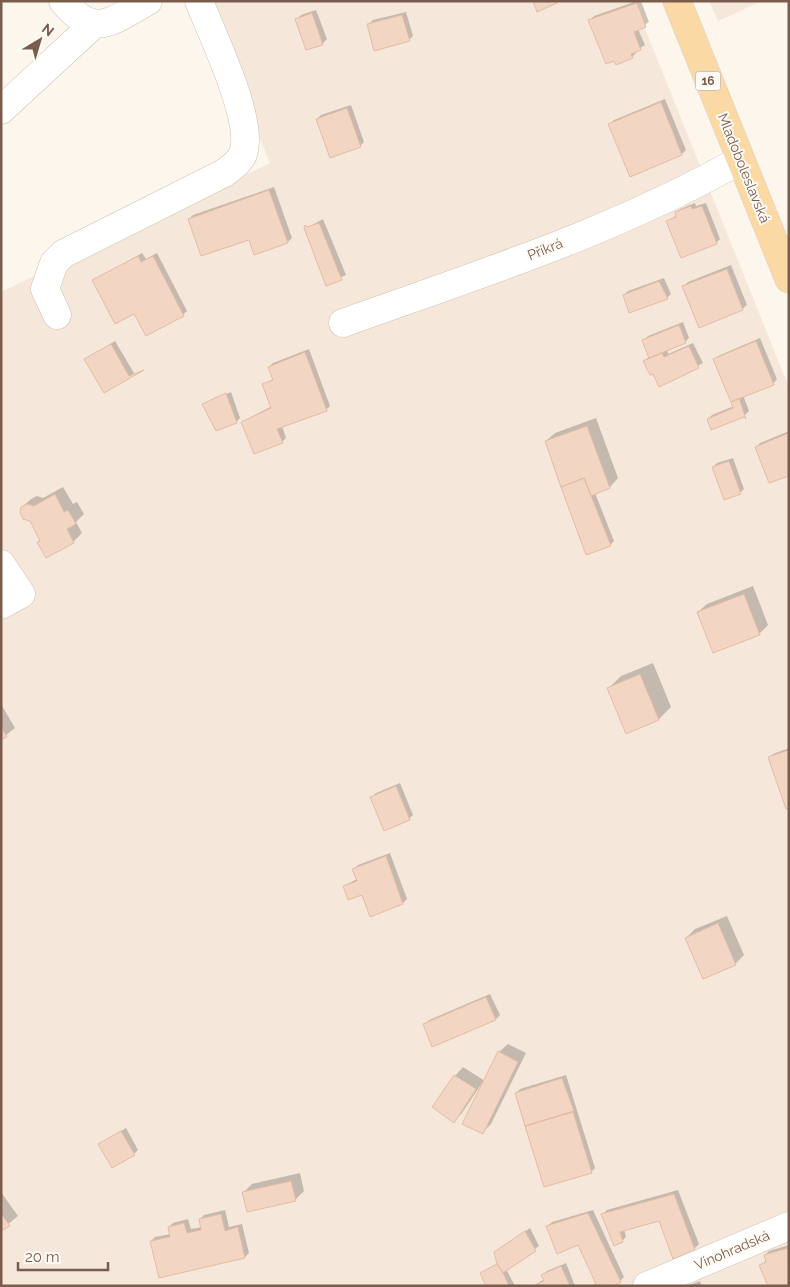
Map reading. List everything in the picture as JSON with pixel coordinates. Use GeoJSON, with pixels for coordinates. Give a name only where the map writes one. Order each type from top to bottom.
{"type":"FeatureCollection","features":[{"type":"Feature","properties":{"kind":"main road","name":"Mladoboleslavská"},"geometry":{"type":"LineString","coordinates":[[677,1],[789,279]]}},
{"type":"Feature","properties":{"kind":"street"},"geometry":{"type":"LineString","coordinates":[[63,1],[80,19],[93,25],[107,23],[148,1]]}},
{"type":"Feature","properties":{"kind":"street"},"geometry":{"type":"LineString","coordinates":[[56,315],[45,289],[54,263],[63,254],[224,174],[242,155],[246,138],[241,108],[199,1]]}},
{"type":"Feature","properties":{"kind":"street"},"geometry":{"type":"LineString","coordinates":[[2,108],[93,25]]}},
{"type":"Feature","properties":{"kind":"street","name":"Příkrá"},"geometry":{"type":"LineString","coordinates":[[343,323],[502,266],[621,219],[712,177],[740,160]]}},
{"type":"Feature","properties":{"kind":"street"},"geometry":{"type":"LineString","coordinates":[[1,564],[21,594],[1,605]]}},
{"type":"Feature","properties":{"kind":"street","name":"Vinohradská"},"geometry":{"type":"LineString","coordinates":[[647,1286],[789,1226]]}},
{"type":"Feature","properties":{"kind":"shaded area"},"geometry":{"type":"Polygon","coordinates":[[[203,1],[634,1],[789,388],[789,1286],[1,1286],[1,599],[19,588],[1,556],[1,292],[270,163],[203,1]]]}},
{"type":"Feature","properties":{"kind":"shaded area"},"geometry":{"type":"Polygon","coordinates":[[[709,1],[762,1],[718,21],[709,1]]]}},
{"type":"Feature","properties":{"kind":"building"},"geometry":{"type":"Polygon","coordinates":[[[533,1],[556,1],[557,3],[537,12],[533,1]]]}},
{"type":"Feature","properties":{"kind":"building"},"geometry":{"type":"Polygon","coordinates":[[[637,3],[646,27],[634,32],[641,50],[631,54],[633,58],[616,65],[614,61],[606,64],[588,20],[637,3]]]}},
{"type":"Feature","properties":{"kind":"building"},"geometry":{"type":"Polygon","coordinates":[[[312,13],[323,45],[306,50],[295,19],[312,13]]]}},
{"type":"Feature","properties":{"kind":"building"},"geometry":{"type":"Polygon","coordinates":[[[402,15],[410,41],[374,51],[367,24],[402,15]]]}},
{"type":"Feature","properties":{"kind":"building"},"geometry":{"type":"Polygon","coordinates":[[[661,102],[682,155],[630,177],[608,124],[661,102]]]}},
{"type":"Feature","properties":{"kind":"building"},"geometry":{"type":"Polygon","coordinates":[[[347,108],[361,147],[330,158],[316,119],[347,108]]]}},
{"type":"Feature","properties":{"kind":"building"},"geometry":{"type":"Polygon","coordinates":[[[269,190],[288,243],[254,255],[249,240],[201,256],[188,219],[269,190]]]}},
{"type":"Feature","properties":{"kind":"building"},"geometry":{"type":"Polygon","coordinates":[[[691,206],[692,209],[702,206],[717,244],[681,258],[666,221],[676,217],[675,212],[691,206]]]}},
{"type":"Feature","properties":{"kind":"building"},"geometry":{"type":"Polygon","coordinates":[[[319,223],[342,280],[326,286],[304,228],[305,225],[307,227],[319,223]]]}},
{"type":"Feature","properties":{"kind":"building"},"geometry":{"type":"Polygon","coordinates":[[[138,256],[141,262],[153,256],[184,316],[146,336],[134,314],[115,324],[92,280],[138,256]]]}},
{"type":"Feature","properties":{"kind":"building"},"geometry":{"type":"Polygon","coordinates":[[[727,269],[743,310],[699,328],[682,286],[727,269]]]}},
{"type":"Feature","properties":{"kind":"building"},"geometry":{"type":"Polygon","coordinates":[[[659,281],[668,299],[629,313],[623,295],[659,281]]]}},
{"type":"Feature","properties":{"kind":"building"},"geometry":{"type":"Polygon","coordinates":[[[679,325],[686,343],[649,358],[642,340],[679,325]]]}},
{"type":"Feature","properties":{"kind":"building"},"geometry":{"type":"Polygon","coordinates":[[[756,341],[774,385],[731,402],[713,359],[756,341]]]}},
{"type":"Feature","properties":{"kind":"building"},"geometry":{"type":"Polygon","coordinates":[[[111,344],[129,376],[144,370],[104,393],[84,359],[111,344]]]}},
{"type":"Feature","properties":{"kind":"building"},"geometry":{"type":"Polygon","coordinates":[[[689,346],[699,368],[659,387],[653,374],[650,375],[643,361],[662,353],[664,357],[689,346]]]}},
{"type":"Feature","properties":{"kind":"building"},"geometry":{"type":"Polygon","coordinates":[[[305,352],[327,411],[277,429],[283,443],[254,454],[241,422],[271,408],[262,384],[273,380],[268,367],[305,352]]]}},
{"type":"Feature","properties":{"kind":"building"},"geometry":{"type":"Polygon","coordinates":[[[226,393],[237,423],[216,431],[202,404],[226,393]]]}},
{"type":"Feature","properties":{"kind":"building"},"geometry":{"type":"Polygon","coordinates":[[[739,398],[746,419],[744,417],[711,430],[707,419],[733,408],[731,402],[739,398]]]}},
{"type":"Feature","properties":{"kind":"building"},"geometry":{"type":"Polygon","coordinates":[[[587,426],[610,488],[591,496],[584,478],[561,487],[545,441],[587,426]]]}},
{"type":"Feature","properties":{"kind":"building"},"geometry":{"type":"Polygon","coordinates":[[[789,433],[789,476],[769,483],[755,447],[789,433]]]}},
{"type":"Feature","properties":{"kind":"building"},"geometry":{"type":"Polygon","coordinates":[[[729,461],[741,494],[724,500],[712,467],[729,461]]]}},
{"type":"Feature","properties":{"kind":"building"},"geometry":{"type":"Polygon","coordinates":[[[584,478],[611,546],[586,555],[561,487],[584,478]]]}},
{"type":"Feature","properties":{"kind":"building"},"geometry":{"type":"Polygon","coordinates":[[[55,494],[64,512],[68,510],[76,524],[67,529],[74,543],[46,558],[37,542],[40,541],[30,521],[23,519],[20,513],[21,507],[27,504],[34,506],[55,494]]]}},
{"type":"Feature","properties":{"kind":"building"},"geometry":{"type":"Polygon","coordinates":[[[744,594],[760,635],[713,653],[697,612],[744,594]]]}},
{"type":"Feature","properties":{"kind":"building"},"geometry":{"type":"Polygon","coordinates":[[[640,674],[659,720],[626,734],[607,688],[640,674]]]}},
{"type":"Feature","properties":{"kind":"building"},"geometry":{"type":"Polygon","coordinates":[[[1,727],[7,737],[1,740],[1,727]]]}},
{"type":"Feature","properties":{"kind":"building"},"geometry":{"type":"Polygon","coordinates":[[[789,750],[789,809],[786,809],[768,757],[789,750]]]}},
{"type":"Feature","properties":{"kind":"building"},"geometry":{"type":"Polygon","coordinates":[[[396,786],[410,820],[384,831],[370,797],[396,786]]]}},
{"type":"Feature","properties":{"kind":"building"},"geometry":{"type":"Polygon","coordinates":[[[386,856],[403,904],[370,917],[362,895],[348,900],[343,886],[357,881],[352,869],[386,856]]]}},
{"type":"Feature","properties":{"kind":"building"},"geometry":{"type":"Polygon","coordinates":[[[718,923],[736,965],[703,979],[685,938],[718,923]]]}},
{"type":"Feature","properties":{"kind":"building"},"geometry":{"type":"Polygon","coordinates":[[[486,997],[496,1020],[432,1047],[423,1024],[486,997]]]}},
{"type":"Feature","properties":{"kind":"building"},"geometry":{"type":"Polygon","coordinates":[[[498,1051],[518,1062],[483,1134],[462,1124],[498,1051]]]}},
{"type":"Feature","properties":{"kind":"building"},"geometry":{"type":"Polygon","coordinates":[[[454,1075],[476,1089],[454,1123],[432,1107],[454,1075]]]}},
{"type":"Feature","properties":{"kind":"building"},"geometry":{"type":"Polygon","coordinates":[[[562,1078],[574,1111],[525,1126],[515,1093],[562,1078]]]}},
{"type":"Feature","properties":{"kind":"building"},"geometry":{"type":"Polygon","coordinates":[[[573,1112],[592,1173],[544,1187],[525,1126],[573,1112]]]}},
{"type":"Feature","properties":{"kind":"building"},"geometry":{"type":"Polygon","coordinates":[[[121,1131],[135,1155],[112,1168],[98,1144],[121,1131]]]}},
{"type":"Feature","properties":{"kind":"building"},"geometry":{"type":"Polygon","coordinates":[[[291,1181],[296,1201],[247,1212],[242,1192],[291,1181]]]}},
{"type":"Feature","properties":{"kind":"building"},"geometry":{"type":"Polygon","coordinates":[[[674,1194],[695,1250],[673,1259],[659,1221],[620,1232],[623,1242],[614,1246],[601,1214],[674,1194]]]}},
{"type":"Feature","properties":{"kind":"building"},"geometry":{"type":"Polygon","coordinates":[[[1,1213],[10,1226],[1,1231],[1,1213]]]}},
{"type":"Feature","properties":{"kind":"building"},"geometry":{"type":"Polygon","coordinates":[[[588,1213],[621,1282],[613,1286],[592,1286],[596,1284],[578,1245],[557,1254],[546,1226],[588,1213]]]}},
{"type":"Feature","properties":{"kind":"building"},"geometry":{"type":"Polygon","coordinates":[[[221,1214],[225,1231],[238,1227],[245,1258],[159,1278],[150,1241],[170,1237],[168,1227],[184,1223],[187,1233],[201,1230],[199,1219],[221,1214]]]}},
{"type":"Feature","properties":{"kind":"building"},"geometry":{"type":"Polygon","coordinates":[[[525,1231],[536,1251],[503,1273],[497,1264],[494,1252],[525,1231]]]}},
{"type":"Feature","properties":{"kind":"building"},"geometry":{"type":"Polygon","coordinates":[[[788,1248],[789,1286],[768,1286],[759,1265],[766,1262],[764,1255],[788,1248]]]}},
{"type":"Feature","properties":{"kind":"building"},"geometry":{"type":"Polygon","coordinates":[[[497,1264],[509,1286],[486,1286],[480,1273],[497,1264]]]}},
{"type":"Feature","properties":{"kind":"building"},"geometry":{"type":"Polygon","coordinates":[[[561,1266],[570,1286],[533,1286],[544,1281],[541,1275],[561,1266]]]}}]}
